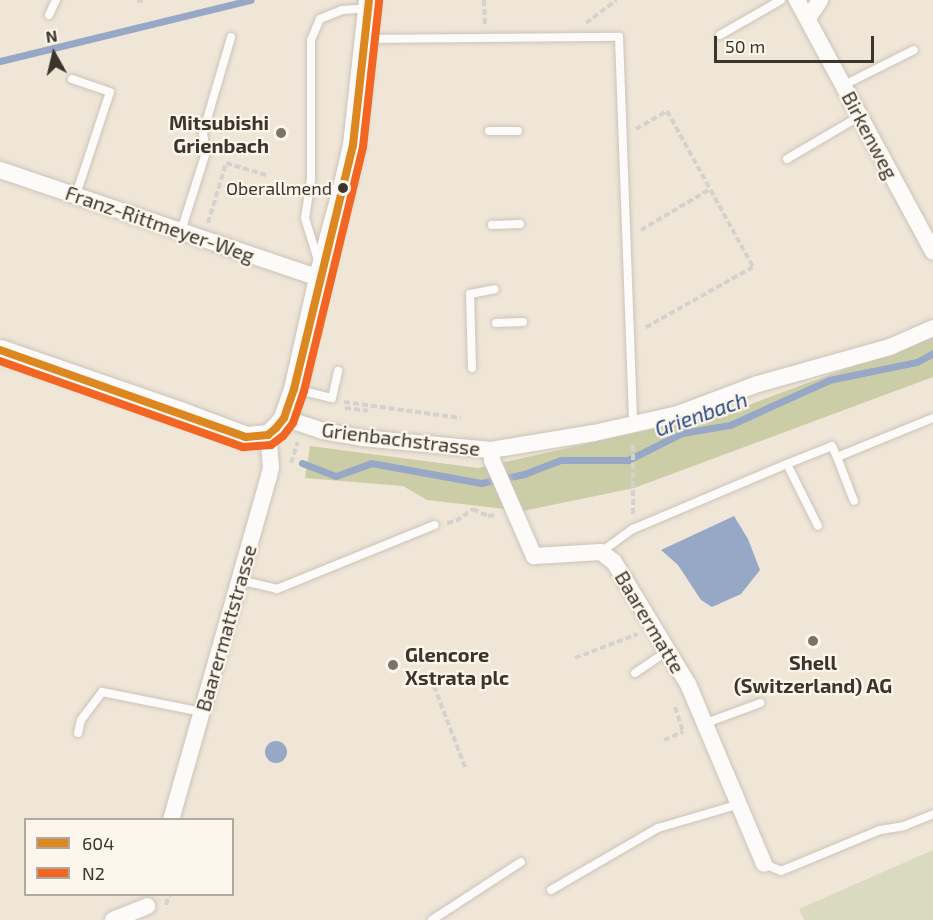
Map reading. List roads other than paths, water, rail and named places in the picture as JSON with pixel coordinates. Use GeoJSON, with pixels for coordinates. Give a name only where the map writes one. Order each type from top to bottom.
{"type":"FeatureCollection","features":[{"type":"Feature","properties":{"kind":"street","name":"Birkenweg"},"geometry":{"type":"LineString","coordinates":[[797,0],[933,252]]}},
{"type":"Feature","properties":{"kind":"street"},"geometry":{"type":"LineString","coordinates":[[808,18],[820,0]]}},
{"type":"Feature","properties":{"kind":"street"},"geometry":{"type":"LineString","coordinates":[[0,350],[180,412],[220,429],[246,437],[267,435],[284,418],[294,389],[320,273],[353,145],[369,4]]}},
{"type":"Feature","properties":{"kind":"street","name":"Franz-Rittmeyer-Weg"},"geometry":{"type":"LineString","coordinates":[[0,170],[182,231],[320,273]]}},
{"type":"Feature","properties":{"kind":"street","name":"Grienbachstrasse"},"geometry":{"type":"LineString","coordinates":[[284,418],[323,430],[362,438],[490,450],[678,414],[758,384],[890,347],[933,328]]}},
{"type":"Feature","properties":{"kind":"street","name":"Baarermattstrasse"},"geometry":{"type":"LineString","coordinates":[[171,818],[271,467],[267,435]]}},
{"type":"Feature","properties":{"kind":"street","name":"Baarermatte"},"geometry":{"type":"LineString","coordinates":[[490,450],[534,556],[601,552],[614,562],[670,650],[706,723],[764,864]]}},
{"type":"Feature","properties":{"kind":"street"},"geometry":{"type":"LineString","coordinates":[[113,920],[147,907]]}},
{"type":"Feature","properties":{"kind":"lane"},"geometry":{"type":"LineString","coordinates":[[49,15],[56,0]]}},
{"type":"Feature","properties":{"kind":"lane"},"geometry":{"type":"LineString","coordinates":[[720,35],[781,0]]}},
{"type":"Feature","properties":{"kind":"lane"},"geometry":{"type":"LineString","coordinates":[[320,273],[305,218],[311,179],[311,40],[320,19],[342,10],[369,4]]}},
{"type":"Feature","properties":{"kind":"lane"},"geometry":{"type":"LineString","coordinates":[[366,39],[618,37],[633,424]]}},
{"type":"Feature","properties":{"kind":"lane"},"geometry":{"type":"LineString","coordinates":[[182,231],[206,152],[203,133],[231,38]]}},
{"type":"Feature","properties":{"kind":"lane"},"geometry":{"type":"LineString","coordinates":[[844,85],[914,50]]}},
{"type":"Feature","properties":{"kind":"lane"},"geometry":{"type":"LineString","coordinates":[[72,79],[110,92],[76,195]]}},
{"type":"Feature","properties":{"kind":"lane"},"geometry":{"type":"LineString","coordinates":[[787,159],[860,116]]}},
{"type":"Feature","properties":{"kind":"lane"},"geometry":{"type":"LineString","coordinates":[[489,131],[518,132]]}},
{"type":"Feature","properties":{"kind":"lane"},"geometry":{"type":"LineString","coordinates":[[492,225],[520,224]]}},
{"type":"Feature","properties":{"kind":"lane"},"geometry":{"type":"LineString","coordinates":[[472,368],[470,294],[495,289]]}},
{"type":"Feature","properties":{"kind":"lane"},"geometry":{"type":"LineString","coordinates":[[496,323],[523,322]]}},
{"type":"Feature","properties":{"kind":"lane"},"geometry":{"type":"LineString","coordinates":[[294,389],[332,398],[338,370]]}},
{"type":"Feature","properties":{"kind":"lane"},"geometry":{"type":"LineString","coordinates":[[837,457],[933,418]]}},
{"type":"Feature","properties":{"kind":"lane"},"geometry":{"type":"LineString","coordinates":[[601,552],[633,529],[832,446],[854,501]]}},
{"type":"Feature","properties":{"kind":"lane"},"geometry":{"type":"LineString","coordinates":[[787,464],[818,526]]}},
{"type":"Feature","properties":{"kind":"lane"},"geometry":{"type":"LineString","coordinates":[[239,580],[278,589],[435,525]]}},
{"type":"Feature","properties":{"kind":"lane"},"geometry":{"type":"LineString","coordinates":[[635,673],[670,650]]}},
{"type":"Feature","properties":{"kind":"lane"},"geometry":{"type":"LineString","coordinates":[[78,733],[81,720],[102,692],[202,712]]}},
{"type":"Feature","properties":{"kind":"lane"},"geometry":{"type":"LineString","coordinates":[[706,723],[760,703]]}},
{"type":"Feature","properties":{"kind":"lane"},"geometry":{"type":"LineString","coordinates":[[550,890],[658,828],[740,804]]}},
{"type":"Feature","properties":{"kind":"lane"},"geometry":{"type":"LineString","coordinates":[[764,864],[781,871],[880,830],[904,826],[933,814]]}},
{"type":"Feature","properties":{"kind":"lane"},"geometry":{"type":"LineString","coordinates":[[432,920],[521,862]]}},
{"type":"Feature","properties":{"kind":"water"},"geometry":{"type":"Polygon","coordinates":[[[734,516],[748,539],[760,570],[741,594],[712,607],[701,600],[678,565],[661,550],[734,516]]]}},
{"type":"Feature","properties":{"kind":"water"},"geometry":{"type":"Polygon","coordinates":[[[276,741],[284,744],[287,752],[284,760],[276,763],[268,760],[265,752],[268,744],[276,741]]]}},
{"type":"Feature","properties":{"kind":"waterway"},"geometry":{"type":"LineString","coordinates":[[0,61],[251,0]]}},
{"type":"Feature","properties":{"kind":"waterway","name":"Grienbach"},"geometry":{"type":"LineString","coordinates":[[302,463],[336,476],[371,463],[481,483],[524,474],[561,460],[628,460],[682,433],[730,425],[829,380],[917,362],[933,353]]}},
{"type":"Feature","properties":{"kind":"place","name":"Mitsubishi Grienbach"},"geometry":{"type":"Point","coordinates":[281,133]}},
{"type":"Feature","properties":{"kind":"place","name":"Oberallmend"},"geometry":{"type":"Point","coordinates":[343,188]}},
{"type":"Feature","properties":{"kind":"place","name":"Shell (Switzerland) AG"},"geometry":{"type":"Point","coordinates":[813,641]}},
{"type":"Feature","properties":{"kind":"place","name":"Glencore Xstrata plc"},"geometry":{"type":"Point","coordinates":[393,665]}}]}
